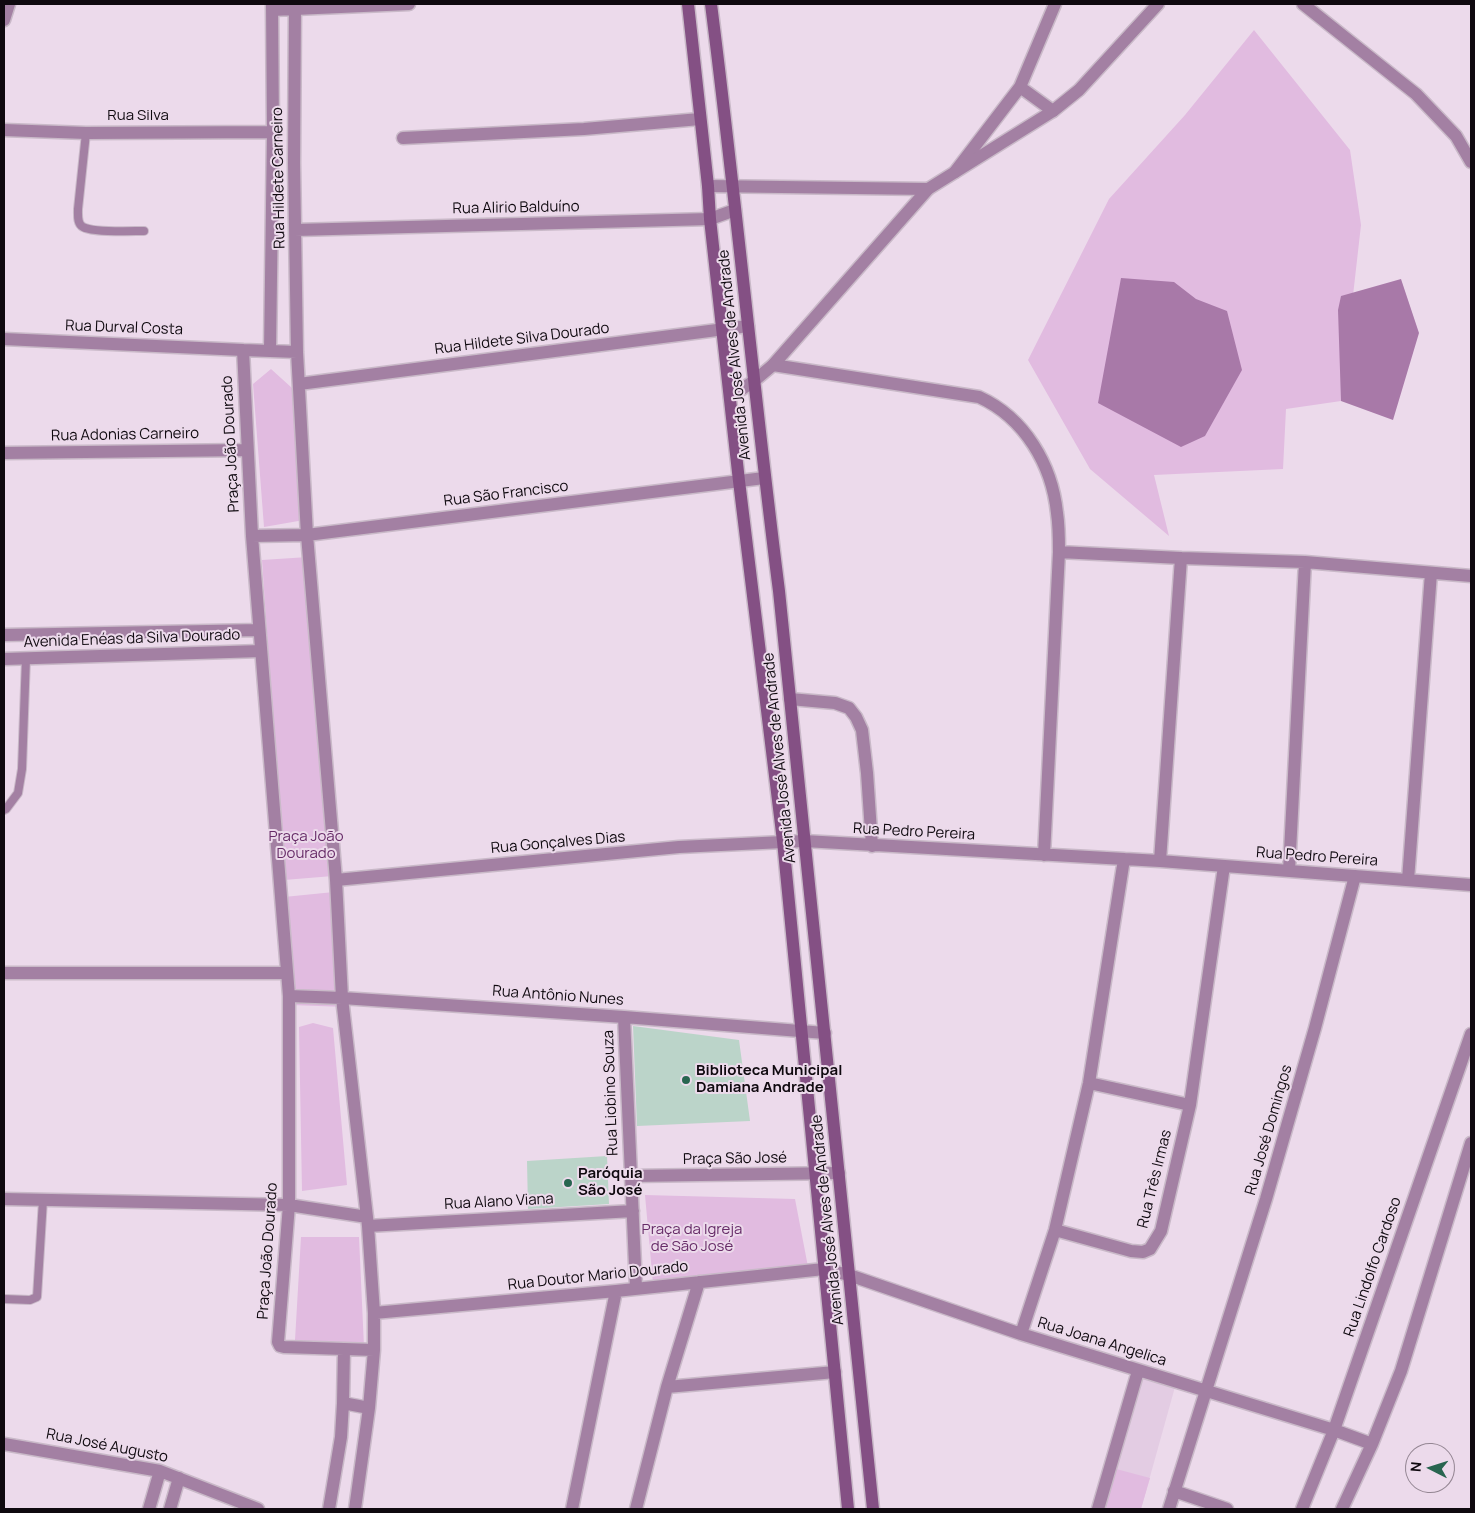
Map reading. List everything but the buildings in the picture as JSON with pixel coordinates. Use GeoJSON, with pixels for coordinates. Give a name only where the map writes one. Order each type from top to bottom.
{"type":"FeatureCollection","features":[{"type":"Feature","properties":{"kind":"main road","name":"Avenida José Alves de Andrade"},"geometry":{"type":"LineString","coordinates":[[688,4],[739,481],[783,841],[848,1509]]}},
{"type":"Feature","properties":{"kind":"main road","name":"Avenida José Alves de Andrade"},"geometry":{"type":"LineString","coordinates":[[711,4],[734,186],[764,478],[779,591],[873,1509]]}},
{"type":"Feature","properties":{"kind":"street"},"geometry":{"type":"LineString","coordinates":[[4,20],[9,4]]}},
{"type":"Feature","properties":{"kind":"street"},"geometry":{"type":"LineString","coordinates":[[272,7],[409,4]]}},
{"type":"Feature","properties":{"kind":"street"},"geometry":{"type":"LineString","coordinates":[[954,173],[1020,87],[1055,4]]}},
{"type":"Feature","properties":{"kind":"street"},"geometry":{"type":"LineString","coordinates":[[730,397],[773,366],[928,189],[1053,111],[1079,90],[1158,4]]}},
{"type":"Feature","properties":{"kind":"street"},"geometry":{"type":"LineString","coordinates":[[1304,4],[1416,94],[1456,136],[1471,162]]}},
{"type":"Feature","properties":{"kind":"street","name":"Rua Hildete Carneiro"},"geometry":{"type":"LineString","coordinates":[[295,6],[294,163],[297,352]]}},
{"type":"Feature","properties":{"kind":"street","name":"Rua Hildete Carneiro"},"geometry":{"type":"LineString","coordinates":[[270,351],[273,132],[272,7]]}},
{"type":"Feature","properties":{"kind":"street"},"geometry":{"type":"LineString","coordinates":[[1020,87],[1053,111]]}},
{"type":"Feature","properties":{"kind":"street"},"geometry":{"type":"LineString","coordinates":[[403,138],[584,129],[700,119]]}},
{"type":"Feature","properties":{"kind":"street","name":"Rua Silva"},"geometry":{"type":"LineString","coordinates":[[4,130],[86,133],[273,132]]}},
{"type":"Feature","properties":{"kind":"street"},"geometry":{"type":"LineString","coordinates":[[272,161],[294,163]]}},
{"type":"Feature","properties":{"kind":"street"},"geometry":{"type":"LineString","coordinates":[[708,186],[928,189]]}},
{"type":"Feature","properties":{"kind":"street","name":"Rua Alirio Balduíno"},"geometry":{"type":"LineString","coordinates":[[296,230],[710,220],[735,210]]}},
{"type":"Feature","properties":{"kind":"street","name":"Rua Hildete Silva Dourado"},"geometry":{"type":"LineString","coordinates":[[299,384],[748,326]]}},
{"type":"Feature","properties":{"kind":"street","name":"Rua Durval Costa"},"geometry":{"type":"LineString","coordinates":[[4,339],[244,350]]}},
{"type":"Feature","properties":{"kind":"street"},"geometry":{"type":"LineString","coordinates":[[244,350],[297,352],[307,535],[336,880],[342,998],[367,1221],[374,1313],[374,1350],[369,1408],[355,1509]]}},
{"type":"Feature","properties":{"kind":"street","name":"Praça João Dourado"},"geometry":{"type":"LineString","coordinates":[[244,350],[252,536],[289,996],[289,1205],[278,1342],[280,1346],[284,1347],[344,1348]]}},
{"type":"Feature","properties":{"kind":"street"},"geometry":{"type":"LineString","coordinates":[[773,366],[979,397],[1002,410],[1024,431],[1038,452],[1053,489],[1057,512],[1059,552],[1044,855]]}},
{"type":"Feature","properties":{"kind":"street","name":"Rua Adonias Carneiro"},"geometry":{"type":"LineString","coordinates":[[4,453],[247,450]]}},
{"type":"Feature","properties":{"kind":"street","name":"Rua São Francisco"},"geometry":{"type":"LineString","coordinates":[[252,536],[307,535],[764,478]]}},
{"type":"Feature","properties":{"kind":"street"},"geometry":{"type":"LineString","coordinates":[[1059,552],[1305,562],[1471,576]]}},
{"type":"Feature","properties":{"kind":"street"},"geometry":{"type":"LineString","coordinates":[[1160,861],[1181,558]]}},
{"type":"Feature","properties":{"kind":"street"},"geometry":{"type":"LineString","coordinates":[[1289,871],[1305,562]]}},
{"type":"Feature","properties":{"kind":"street"},"geometry":{"type":"LineString","coordinates":[[1408,880],[1431,573]]}},
{"type":"Feature","properties":{"kind":"street","name":"Avenida Enéas da Silva Dourado"},"geometry":{"type":"LineString","coordinates":[[4,635],[259,630]]}},
{"type":"Feature","properties":{"kind":"street","name":"Avenida Enéas da Silva Dourado"},"geometry":{"type":"LineString","coordinates":[[4,659],[261,651]]}},
{"type":"Feature","properties":{"kind":"street"},"geometry":{"type":"LineString","coordinates":[[790,699],[835,703],[849,708],[856,717],[862,730],[872,846]]}},
{"type":"Feature","properties":{"kind":"street","name":"Rua Pedro Pereira"},"geometry":{"type":"LineString","coordinates":[[783,841],[1160,861],[1471,885]]}},
{"type":"Feature","properties":{"kind":"street","name":"Rua Gonçalves Dias"},"geometry":{"type":"LineString","coordinates":[[336,880],[679,847],[783,841]]}},
{"type":"Feature","properties":{"kind":"street"},"geometry":{"type":"LineString","coordinates":[[1021,1334],[1055,1230],[1089,1083],[1124,859]]}},
{"type":"Feature","properties":{"kind":"street","name":"Rua Três Irmas"},"geometry":{"type":"LineString","coordinates":[[1055,1230],[1131,1251],[1143,1252],[1150,1249],[1161,1231],[1190,1105],[1224,866]]}},
{"type":"Feature","properties":{"kind":"street","name":"Rua José Domingos"},"geometry":{"type":"LineString","coordinates":[[1169,1509],[1269,1190],[1316,1028],[1355,876]]}},
{"type":"Feature","properties":{"kind":"street"},"geometry":{"type":"LineString","coordinates":[[4,973],[287,973]]}},
{"type":"Feature","properties":{"kind":"street","name":"Rua Antônio Nunes"},"geometry":{"type":"LineString","coordinates":[[289,996],[624,1017],[825,1033]]}},
{"type":"Feature","properties":{"kind":"street","name":"Rua Liobino Souza"},"geometry":{"type":"LineString","coordinates":[[624,1017],[636,1288]]}},
{"type":"Feature","properties":{"kind":"street","name":"Rua Lindolfo Cardoso"},"geometry":{"type":"LineString","coordinates":[[1302,1509],[1334,1430],[1471,1034]]}},
{"type":"Feature","properties":{"kind":"street"},"geometry":{"type":"LineString","coordinates":[[1089,1083],[1190,1105]]}},
{"type":"Feature","properties":{"kind":"street"},"geometry":{"type":"LineString","coordinates":[[1342,1509],[1372,1444],[1401,1371],[1471,1143]]}},
{"type":"Feature","properties":{"kind":"street","name":"Praça São José"},"geometry":{"type":"LineString","coordinates":[[631,1176],[839,1173]]}},
{"type":"Feature","properties":{"kind":"street","name":"Rua Alano Viana"},"geometry":{"type":"LineString","coordinates":[[4,1200],[289,1205],[367,1221],[633,1211]]}},
{"type":"Feature","properties":{"kind":"street","name":"Rua Joana Angelica"},"geometry":{"type":"LineString","coordinates":[[824,1269],[850,1275],[1021,1334],[1334,1430],[1372,1444]]}},
{"type":"Feature","properties":{"kind":"street","name":"Rua Doutor Mario Dourado"},"geometry":{"type":"LineString","coordinates":[[374,1313],[616,1291],[824,1269]]}},
{"type":"Feature","properties":{"kind":"street"},"geometry":{"type":"LineString","coordinates":[[636,1509],[667,1387],[699,1282]]}},
{"type":"Feature","properties":{"kind":"street"},"geometry":{"type":"LineString","coordinates":[[572,1509],[616,1291]]}},
{"type":"Feature","properties":{"kind":"street"},"geometry":{"type":"LineString","coordinates":[[329,1509],[340,1437],[344,1348],[374,1350]]}},
{"type":"Feature","properties":{"kind":"street"},"geometry":{"type":"LineString","coordinates":[[1098,1509],[1138,1371]]}},
{"type":"Feature","properties":{"kind":"street"},"geometry":{"type":"LineString","coordinates":[[667,1387],[835,1372]]}},
{"type":"Feature","properties":{"kind":"street"},"geometry":{"type":"LineString","coordinates":[[343,1403],[369,1408]]}},
{"type":"Feature","properties":{"kind":"street","name":"Rua José Augusto"},"geometry":{"type":"LineString","coordinates":[[4,1444],[160,1471],[258,1509]]}},
{"type":"Feature","properties":{"kind":"street"},"geometry":{"type":"LineString","coordinates":[[149,1509],[160,1471]]}},
{"type":"Feature","properties":{"kind":"street"},"geometry":{"type":"LineString","coordinates":[[170,1509],[179,1478]]}},
{"type":"Feature","properties":{"kind":"street"},"geometry":{"type":"LineString","coordinates":[[1174,1491],[1226,1509]]}},
{"type":"Feature","properties":{"kind":"lane"},"geometry":{"type":"LineString","coordinates":[[86,133],[78,209],[80,224],[83,227],[94,230],[144,231]]}},
{"type":"Feature","properties":{"kind":"lane"},"geometry":{"type":"LineString","coordinates":[[4,810],[18,793],[22,769],[26,658]]}},
{"type":"Feature","properties":{"kind":"lane"},"geometry":{"type":"LineString","coordinates":[[4,1299],[30,1300],[37,1297],[43,1200]]}},
{"type":"Feature","properties":{"kind":"shaded area"},"geometry":{"type":"Polygon","coordinates":[[[1121,278],[1174,282],[1196,299],[1227,311],[1242,370],[1205,436],[1181,447],[1098,403],[1121,278]]]}},
{"type":"Feature","properties":{"kind":"shaded area"},"geometry":{"type":"Polygon","coordinates":[[[1401,279],[1419,333],[1393,420],[1341,401],[1338,310],[1341,296],[1401,279]]]}},
{"type":"Feature","properties":{"kind":"shaded area"},"geometry":{"type":"Polygon","coordinates":[[[1130,1375],[1175,1387],[1141,1509],[1093,1509],[1130,1375]]]}},
{"type":"Feature","properties":{"kind":"green space"},"geometry":{"type":"Polygon","coordinates":[[[1254,30],[1350,150],[1361,225],[1341,401],[1286,409],[1283,469],[1154,475],[1169,536],[1090,469],[1028,360],[1109,199],[1185,115],[1254,30]]]}},
{"type":"Feature","properties":{"kind":"green space"},"geometry":{"type":"Polygon","coordinates":[[[271,369],[292,388],[304,520],[264,527],[253,384],[271,369]]]}},
{"type":"Feature","properties":{"kind":"green space","name":"Praça João Dourado"},"geometry":{"type":"Polygon","coordinates":[[[308,557],[333,876],[284,880],[262,560],[308,557]]]}},
{"type":"Feature","properties":{"kind":"green space","name":"Praça João Dourado"},"geometry":{"type":"Polygon","coordinates":[[[334,892],[346,1007],[291,1005],[284,897],[334,892]]]}},
{"type":"Feature","properties":{"kind":"green space"},"geometry":{"type":"Polygon","coordinates":[[[313,1023],[333,1028],[347,1185],[302,1191],[299,1027],[313,1023]]]}},
{"type":"Feature","properties":{"kind":"green space","name":"Praça da Igreja de São José"},"geometry":{"type":"Polygon","coordinates":[[[645,1195],[795,1199],[809,1272],[653,1284],[645,1195]]]}},
{"type":"Feature","properties":{"kind":"green space"},"geometry":{"type":"Polygon","coordinates":[[[301,1237],[359,1237],[364,1347],[295,1340],[301,1237]]]}},
{"type":"Feature","properties":{"kind":"green space"},"geometry":{"type":"Polygon","coordinates":[[[1105,1466],[1150,1478],[1141,1509],[1093,1509],[1105,1466]]]}},
{"type":"Feature","properties":{"kind":"place","name":"Biblioteca Municipal Damiana Andrade"},"geometry":{"type":"Point","coordinates":[686,1080]}},
{"type":"Feature","properties":{"kind":"place","name":"Paróquia São José"},"geometry":{"type":"Point","coordinates":[568,1183]}}]}
